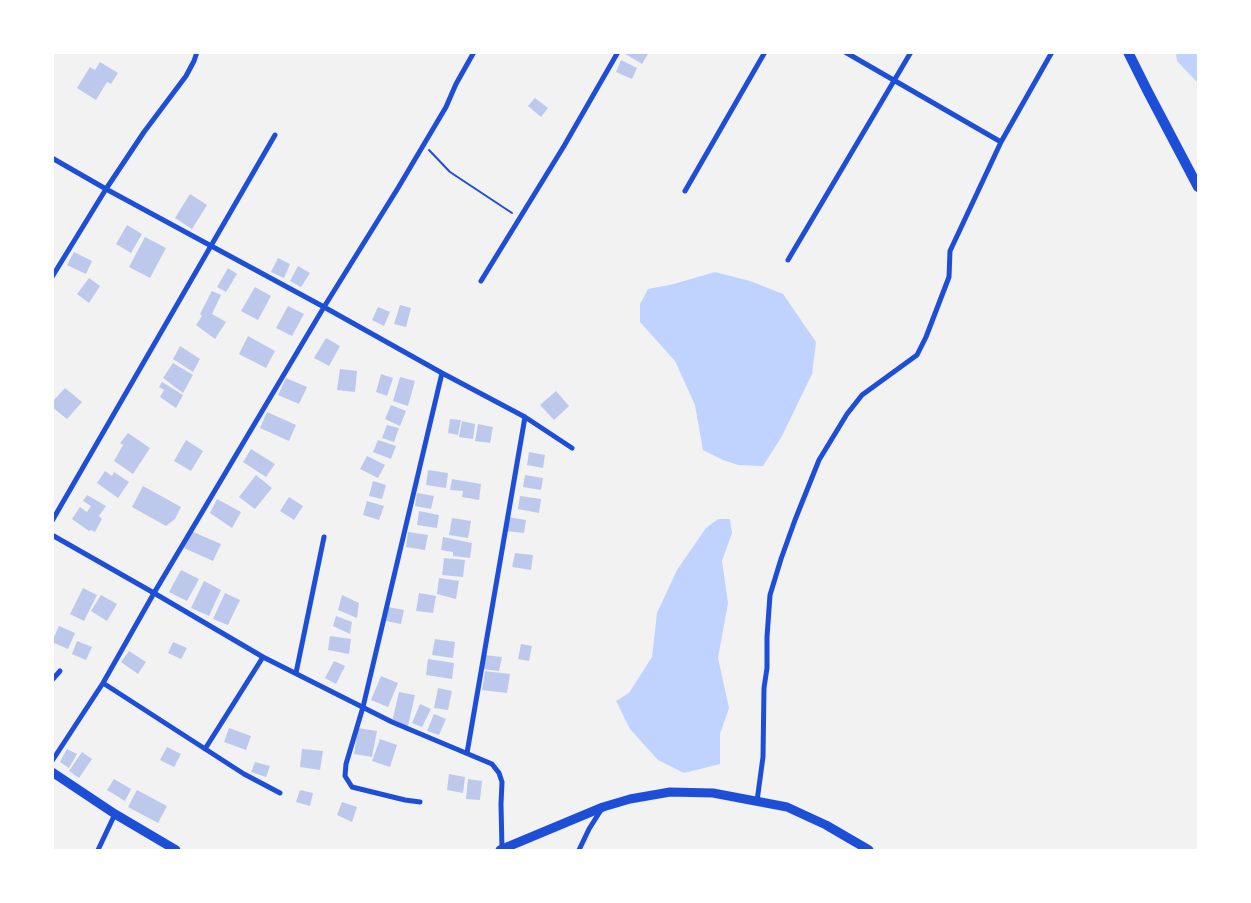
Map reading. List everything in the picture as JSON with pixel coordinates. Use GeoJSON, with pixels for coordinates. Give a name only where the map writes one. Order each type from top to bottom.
{"type":"FeatureCollection","features":[{"type":"Feature","properties":{"kind":"main road"},"geometry":{"type":"LineString","coordinates":[[1128,52],[1198,187]]}},
{"type":"Feature","properties":{"kind":"street"},"geometry":{"type":"LineString","coordinates":[[52,277],[106,189],[144,132],[186,76],[197,52]]}},
{"type":"Feature","properties":{"kind":"street"},"geometry":{"type":"LineString","coordinates":[[52,761],[103,683],[154,592],[324,307],[424,145],[474,52]]}},
{"type":"Feature","properties":{"kind":"street"},"geometry":{"type":"LineString","coordinates":[[482,281],[564,146],[618,52]]}},
{"type":"Feature","properties":{"kind":"street"},"geometry":{"type":"LineString","coordinates":[[685,191],[765,52]]}},
{"type":"Feature","properties":{"kind":"street"},"geometry":{"type":"LineString","coordinates":[[845,52],[1001,142]]}},
{"type":"Feature","properties":{"kind":"street"},"geometry":{"type":"LineString","coordinates":[[788,260],[911,52]]}},
{"type":"Feature","properties":{"kind":"street"},"geometry":{"type":"LineString","coordinates":[[757,801],[763,757],[764,688],[767,668],[770,595],[781,559],[819,460],[847,414],[862,395],[917,355],[949,277],[950,251],[1001,142],[1052,52]]}},
{"type":"Feature","properties":{"kind":"street"},"geometry":{"type":"LineString","coordinates":[[52,521],[275,134]]}},
{"type":"Feature","properties":{"kind":"street"},"geometry":{"type":"LineString","coordinates":[[52,158],[525,417],[572,448]]}},
{"type":"Feature","properties":{"kind":"street"},"geometry":{"type":"LineString","coordinates":[[420,802],[352,787],[346,776],[346,764],[363,707],[442,373]]}},
{"type":"Feature","properties":{"kind":"street"},"geometry":{"type":"LineString","coordinates":[[467,754],[525,417]]}},
{"type":"Feature","properties":{"kind":"street"},"geometry":{"type":"LineString","coordinates":[[52,535],[154,592],[263,657],[392,722],[492,764],[499,772],[502,782],[501,850],[603,807],[670,792],[713,793],[787,807],[826,825],[869,850]]}},
{"type":"Feature","properties":{"kind":"street"},"geometry":{"type":"LineString","coordinates":[[296,674],[324,537]]}},
{"type":"Feature","properties":{"kind":"street"},"geometry":{"type":"LineString","coordinates":[[205,748],[263,657]]}},
{"type":"Feature","properties":{"kind":"street"},"geometry":{"type":"LineString","coordinates":[[52,680],[60,671]]}},
{"type":"Feature","properties":{"kind":"street"},"geometry":{"type":"LineString","coordinates":[[103,683],[244,774],[280,793]]}},
{"type":"Feature","properties":{"kind":"street"},"geometry":{"type":"LineString","coordinates":[[52,772],[115,814],[176,850]]}},
{"type":"Feature","properties":{"kind":"street"},"geometry":{"type":"LineString","coordinates":[[579,850],[589,829],[603,807]]}},
{"type":"Feature","properties":{"kind":"street"},"geometry":{"type":"LineString","coordinates":[[98,850],[115,814]]}},
{"type":"Feature","properties":{"kind":"path"},"geometry":{"type":"LineString","coordinates":[[424,145],[450,172],[520,218]]}},
{"type":"Feature","properties":{"kind":"water"},"geometry":{"type":"Polygon","coordinates":[[[1176,53],[1198,53],[1198,82],[1177,61],[1176,53]]]}},
{"type":"Feature","properties":{"kind":"water"},"geometry":{"type":"Polygon","coordinates":[[[715,272],[750,281],[783,294],[816,342],[812,374],[782,436],[763,466],[738,465],[703,450],[695,405],[675,361],[640,322],[640,304],[648,289],[674,284],[715,272]]]}},
{"type":"Feature","properties":{"kind":"water"},"geometry":{"type":"Polygon","coordinates":[[[718,519],[730,519],[732,533],[722,561],[728,603],[718,658],[729,708],[720,734],[720,764],[684,773],[658,760],[630,729],[616,701],[629,693],[652,657],[657,613],[677,570],[706,528],[718,519]]]}},
{"type":"Feature","properties":{"kind":"building"},"geometry":{"type":"Polygon","coordinates":[[[622,52],[649,52],[642,64],[622,52]]]}},
{"type":"Feature","properties":{"kind":"building"},"geometry":{"type":"Polygon","coordinates":[[[621,60],[637,68],[632,79],[616,72],[621,60]]]}},
{"type":"Feature","properties":{"kind":"building"},"geometry":{"type":"Polygon","coordinates":[[[100,62],[118,73],[111,84],[107,82],[96,100],[77,88],[90,67],[95,70],[100,62]]]}},
{"type":"Feature","properties":{"kind":"building"},"geometry":{"type":"Polygon","coordinates":[[[535,98],[548,108],[541,117],[528,106],[535,98]]]}},
{"type":"Feature","properties":{"kind":"building"},"geometry":{"type":"Polygon","coordinates":[[[190,194],[207,205],[192,229],[175,218],[190,194]]]}},
{"type":"Feature","properties":{"kind":"building"},"geometry":{"type":"Polygon","coordinates":[[[127,225],[142,234],[131,253],[116,244],[127,225]]]}},
{"type":"Feature","properties":{"kind":"building"},"geometry":{"type":"Polygon","coordinates":[[[145,237],[166,248],[150,278],[129,267],[145,237]]]}},
{"type":"Feature","properties":{"kind":"building"},"geometry":{"type":"Polygon","coordinates":[[[74,252],[92,261],[86,274],[67,265],[74,252]]]}},
{"type":"Feature","properties":{"kind":"building"},"geometry":{"type":"Polygon","coordinates":[[[278,258],[290,264],[284,278],[271,272],[278,258]]]}},
{"type":"Feature","properties":{"kind":"building"},"geometry":{"type":"Polygon","coordinates":[[[298,266],[310,273],[301,287],[290,281],[298,266]]]}},
{"type":"Feature","properties":{"kind":"building"},"geometry":{"type":"Polygon","coordinates":[[[228,268],[237,274],[226,292],[217,287],[228,268]]]}},
{"type":"Feature","properties":{"kind":"building"},"geometry":{"type":"Polygon","coordinates":[[[89,278],[100,286],[89,303],[77,294],[89,278]]]}},
{"type":"Feature","properties":{"kind":"building"},"geometry":{"type":"Polygon","coordinates":[[[255,287],[271,296],[258,320],[241,311],[255,287]]]}},
{"type":"Feature","properties":{"kind":"building"},"geometry":{"type":"Polygon","coordinates":[[[212,291],[221,295],[212,314],[226,322],[215,339],[196,325],[202,316],[200,314],[212,291]]]}},
{"type":"Feature","properties":{"kind":"building"},"geometry":{"type":"Polygon","coordinates":[[[400,305],[411,308],[406,327],[394,324],[400,305]]]}},
{"type":"Feature","properties":{"kind":"building"},"geometry":{"type":"Polygon","coordinates":[[[288,306],[304,314],[292,336],[276,328],[288,306]]]}},
{"type":"Feature","properties":{"kind":"building"},"geometry":{"type":"Polygon","coordinates":[[[378,307],[390,312],[384,326],[372,320],[378,307]]]}},
{"type":"Feature","properties":{"kind":"building"},"geometry":{"type":"Polygon","coordinates":[[[248,336],[275,351],[266,368],[239,354],[248,336]]]}},
{"type":"Feature","properties":{"kind":"building"},"geometry":{"type":"Polygon","coordinates":[[[326,338],[340,346],[329,366],[314,358],[326,338]]]}},
{"type":"Feature","properties":{"kind":"building"},"geometry":{"type":"Polygon","coordinates":[[[180,346],[200,359],[193,372],[173,359],[180,346]]]}},
{"type":"Feature","properties":{"kind":"building"},"geometry":{"type":"Polygon","coordinates":[[[173,363],[193,375],[183,393],[163,378],[173,363]]]}},
{"type":"Feature","properties":{"kind":"building"},"geometry":{"type":"Polygon","coordinates":[[[340,369],[357,371],[355,392],[337,390],[340,369]]]}},
{"type":"Feature","properties":{"kind":"building"},"geometry":{"type":"Polygon","coordinates":[[[381,374],[393,378],[387,396],[376,392],[381,374]]]}},
{"type":"Feature","properties":{"kind":"building"},"geometry":{"type":"Polygon","coordinates":[[[400,377],[415,381],[408,406],[393,401],[400,377]]]}},
{"type":"Feature","properties":{"kind":"building"},"geometry":{"type":"Polygon","coordinates":[[[286,378],[307,387],[299,404],[278,395],[286,378]]]}},
{"type":"Feature","properties":{"kind":"building"},"geometry":{"type":"Polygon","coordinates":[[[162,382],[183,395],[176,408],[160,397],[164,390],[159,387],[162,382]]]}},
{"type":"Feature","properties":{"kind":"building"},"geometry":{"type":"Polygon","coordinates":[[[65,388],[82,402],[67,419],[52,407],[52,402],[65,388]]]}},
{"type":"Feature","properties":{"kind":"building"},"geometry":{"type":"Polygon","coordinates":[[[556,391],[569,406],[554,420],[540,405],[556,391]]]}},
{"type":"Feature","properties":{"kind":"building"},"geometry":{"type":"Polygon","coordinates":[[[391,405],[406,411],[400,426],[385,419],[391,405]]]}},
{"type":"Feature","properties":{"kind":"building"},"geometry":{"type":"Polygon","coordinates":[[[267,412],[296,425],[289,441],[260,428],[267,412]]]}},
{"type":"Feature","properties":{"kind":"building"},"geometry":{"type":"Polygon","coordinates":[[[450,419],[461,420],[458,435],[448,433],[450,419]]]}},
{"type":"Feature","properties":{"kind":"building"},"geometry":{"type":"Polygon","coordinates":[[[462,421],[475,424],[473,439],[459,437],[462,421]]]}},
{"type":"Feature","properties":{"kind":"building"},"geometry":{"type":"Polygon","coordinates":[[[478,424],[493,427],[490,443],[475,441],[478,424]]]}},
{"type":"Feature","properties":{"kind":"building"},"geometry":{"type":"Polygon","coordinates":[[[387,425],[399,428],[394,442],[382,438],[387,425]]]}},
{"type":"Feature","properties":{"kind":"building"},"geometry":{"type":"Polygon","coordinates":[[[128,433],[150,448],[133,474],[114,461],[123,445],[120,443],[128,433]]]}},
{"type":"Feature","properties":{"kind":"building"},"geometry":{"type":"Polygon","coordinates":[[[186,440],[203,451],[191,471],[174,461],[186,440]]]}},
{"type":"Feature","properties":{"kind":"building"},"geometry":{"type":"Polygon","coordinates":[[[378,440],[396,446],[391,459],[373,452],[378,440]]]}},
{"type":"Feature","properties":{"kind":"building"},"geometry":{"type":"Polygon","coordinates":[[[251,449],[275,464],[266,477],[243,462],[251,449]]]}},
{"type":"Feature","properties":{"kind":"building"},"geometry":{"type":"Polygon","coordinates":[[[529,452],[545,455],[543,468],[527,465],[529,452]]]}},
{"type":"Feature","properties":{"kind":"building"},"geometry":{"type":"Polygon","coordinates":[[[367,456],[385,465],[378,478],[360,469],[367,456]]]}},
{"type":"Feature","properties":{"kind":"building"},"geometry":{"type":"Polygon","coordinates":[[[428,470],[448,473],[446,488],[426,485],[428,470]]]}},
{"type":"Feature","properties":{"kind":"building"},"geometry":{"type":"Polygon","coordinates":[[[105,471],[112,476],[114,472],[129,482],[118,498],[97,483],[105,471]]]}},
{"type":"Feature","properties":{"kind":"building"},"geometry":{"type":"Polygon","coordinates":[[[256,475],[272,488],[255,509],[239,497],[256,475]]]}},
{"type":"Feature","properties":{"kind":"building"},"geometry":{"type":"Polygon","coordinates":[[[525,475],[543,478],[541,490],[523,487],[525,475]]]}},
{"type":"Feature","properties":{"kind":"building"},"geometry":{"type":"Polygon","coordinates":[[[452,479],[481,484],[479,500],[462,497],[463,491],[450,490],[452,479]]]}},
{"type":"Feature","properties":{"kind":"building"},"geometry":{"type":"Polygon","coordinates":[[[373,481],[386,485],[382,499],[369,496],[373,481]]]}},
{"type":"Feature","properties":{"kind":"building"},"geometry":{"type":"Polygon","coordinates":[[[143,486],[181,507],[175,519],[166,526],[132,507],[143,486]]]}},
{"type":"Feature","properties":{"kind":"building"},"geometry":{"type":"Polygon","coordinates":[[[417,493],[434,496],[431,509],[415,506],[417,493]]]}},
{"type":"Feature","properties":{"kind":"building"},"geometry":{"type":"Polygon","coordinates":[[[87,495],[106,506],[99,516],[102,519],[95,532],[89,531],[72,519],[80,507],[87,512],[91,506],[83,501],[87,495]]]}},
{"type":"Feature","properties":{"kind":"building"},"geometry":{"type":"Polygon","coordinates":[[[520,496],[541,499],[539,513],[518,509],[520,496]]]}},
{"type":"Feature","properties":{"kind":"building"},"geometry":{"type":"Polygon","coordinates":[[[289,497],[303,506],[294,520],[280,511],[289,497]]]}},
{"type":"Feature","properties":{"kind":"building"},"geometry":{"type":"Polygon","coordinates":[[[217,499],[241,512],[232,528],[210,513],[217,499]]]}},
{"type":"Feature","properties":{"kind":"building"},"geometry":{"type":"Polygon","coordinates":[[[367,501],[384,506],[379,520],[363,515],[367,501]]]}},
{"type":"Feature","properties":{"kind":"building"},"geometry":{"type":"Polygon","coordinates":[[[419,511],[439,515],[437,528],[417,525],[419,511]]]}},
{"type":"Feature","properties":{"kind":"building"},"geometry":{"type":"Polygon","coordinates":[[[508,517],[526,520],[524,533],[506,531],[508,517]]]}},
{"type":"Feature","properties":{"kind":"building"},"geometry":{"type":"Polygon","coordinates":[[[452,518],[471,521],[468,538],[449,535],[452,518]]]}},
{"type":"Feature","properties":{"kind":"building"},"geometry":{"type":"Polygon","coordinates":[[[191,531],[221,544],[213,561],[184,548],[191,531]]]}},
{"type":"Feature","properties":{"kind":"building"},"geometry":{"type":"Polygon","coordinates":[[[408,532],[428,535],[425,550],[406,547],[408,532]]]}},
{"type":"Feature","properties":{"kind":"building"},"geometry":{"type":"Polygon","coordinates":[[[443,537],[472,543],[470,558],[453,556],[453,552],[441,550],[443,537]]]}},
{"type":"Feature","properties":{"kind":"building"},"geometry":{"type":"Polygon","coordinates":[[[515,553],[533,555],[531,570],[512,567],[515,553]]]}},
{"type":"Feature","properties":{"kind":"building"},"geometry":{"type":"Polygon","coordinates":[[[444,558],[465,560],[463,577],[442,575],[444,558]]]}},
{"type":"Feature","properties":{"kind":"building"},"geometry":{"type":"Polygon","coordinates":[[[181,570],[199,579],[187,601],[169,592],[181,570]]]}},
{"type":"Feature","properties":{"kind":"building"},"geometry":{"type":"Polygon","coordinates":[[[439,578],[459,581],[456,599],[437,594],[439,578]]]}},
{"type":"Feature","properties":{"kind":"building"},"geometry":{"type":"Polygon","coordinates":[[[204,581],[221,590],[209,616],[191,608],[204,581]]]}},
{"type":"Feature","properties":{"kind":"building"},"geometry":{"type":"Polygon","coordinates":[[[83,588],[97,595],[84,621],[70,614],[83,588]]]}},
{"type":"Feature","properties":{"kind":"building"},"geometry":{"type":"Polygon","coordinates":[[[225,593],[240,600],[228,625],[213,619],[225,593]]]}},
{"type":"Feature","properties":{"kind":"building"},"geometry":{"type":"Polygon","coordinates":[[[419,593],[436,596],[433,613],[416,611],[419,593]]]}},
{"type":"Feature","properties":{"kind":"building"},"geometry":{"type":"Polygon","coordinates":[[[101,595],[117,604],[107,621],[91,611],[101,595]]]}},
{"type":"Feature","properties":{"kind":"building"},"geometry":{"type":"Polygon","coordinates":[[[342,595],[359,603],[357,618],[338,610],[342,595]]]}},
{"type":"Feature","properties":{"kind":"building"},"geometry":{"type":"Polygon","coordinates":[[[388,607],[404,610],[401,624],[386,621],[388,607]]]}},
{"type":"Feature","properties":{"kind":"building"},"geometry":{"type":"Polygon","coordinates":[[[336,616],[352,622],[350,634],[333,626],[336,616]]]}},
{"type":"Feature","properties":{"kind":"building"},"geometry":{"type":"Polygon","coordinates":[[[59,626],[75,633],[68,649],[52,642],[59,626]]]}},
{"type":"Feature","properties":{"kind":"building"},"geometry":{"type":"Polygon","coordinates":[[[330,636],[351,639],[349,654],[328,650],[330,636]]]}},
{"type":"Feature","properties":{"kind":"building"},"geometry":{"type":"Polygon","coordinates":[[[435,639],[455,642],[453,658],[432,655],[435,639]]]}},
{"type":"Feature","properties":{"kind":"building"},"geometry":{"type":"Polygon","coordinates":[[[77,641],[92,647],[86,660],[72,654],[77,641]]]}},
{"type":"Feature","properties":{"kind":"building"},"geometry":{"type":"Polygon","coordinates":[[[173,642],[187,648],[181,659],[168,653],[173,642]]]}},
{"type":"Feature","properties":{"kind":"building"},"geometry":{"type":"Polygon","coordinates":[[[521,644],[532,646],[529,661],[518,659],[521,644]]]}},
{"type":"Feature","properties":{"kind":"building"},"geometry":{"type":"Polygon","coordinates":[[[129,651],[146,662],[138,674],[121,662],[129,651]]]}},
{"type":"Feature","properties":{"kind":"building"},"geometry":{"type":"Polygon","coordinates":[[[485,655],[502,657],[499,671],[482,669],[485,655]]]}},
{"type":"Feature","properties":{"kind":"building"},"geometry":{"type":"Polygon","coordinates":[[[428,659],[454,663],[452,679],[426,675],[428,659]]]}},
{"type":"Feature","properties":{"kind":"building"},"geometry":{"type":"Polygon","coordinates":[[[334,661],[345,666],[336,684],[325,678],[334,661]]]}},
{"type":"Feature","properties":{"kind":"building"},"geometry":{"type":"Polygon","coordinates":[[[485,671],[510,674],[507,693],[482,690],[485,671]]]}},
{"type":"Feature","properties":{"kind":"building"},"geometry":{"type":"Polygon","coordinates":[[[381,676],[398,683],[388,707],[371,700],[381,676]]]}},
{"type":"Feature","properties":{"kind":"building"},"geometry":{"type":"Polygon","coordinates":[[[438,688],[452,691],[448,710],[434,708],[438,688]]]}},
{"type":"Feature","properties":{"kind":"building"},"geometry":{"type":"Polygon","coordinates":[[[399,692],[415,695],[408,726],[392,722],[399,692]]]}},
{"type":"Feature","properties":{"kind":"building"},"geometry":{"type":"Polygon","coordinates":[[[420,704],[431,709],[422,727],[412,723],[420,704]]]}},
{"type":"Feature","properties":{"kind":"building"},"geometry":{"type":"Polygon","coordinates":[[[434,714],[446,719],[439,735],[427,731],[434,714]]]}},
{"type":"Feature","properties":{"kind":"building"},"geometry":{"type":"Polygon","coordinates":[[[229,728],[251,736],[246,750],[224,742],[229,728]]]}},
{"type":"Feature","properties":{"kind":"building"},"geometry":{"type":"Polygon","coordinates":[[[358,728],[377,731],[372,757],[354,754],[358,728]]]}},
{"type":"Feature","properties":{"kind":"building"},"geometry":{"type":"Polygon","coordinates":[[[380,739],[397,745],[390,767],[372,761],[380,739]]]}},
{"type":"Feature","properties":{"kind":"building"},"geometry":{"type":"Polygon","coordinates":[[[167,747],[181,754],[174,767],[160,760],[167,747]]]}},
{"type":"Feature","properties":{"kind":"building"},"geometry":{"type":"Polygon","coordinates":[[[67,749],[77,754],[69,768],[60,762],[67,749]]]}},
{"type":"Feature","properties":{"kind":"building"},"geometry":{"type":"Polygon","coordinates":[[[302,749],[323,751],[320,770],[300,767],[302,749]]]}},
{"type":"Feature","properties":{"kind":"building"},"geometry":{"type":"Polygon","coordinates":[[[82,752],[92,759],[79,778],[69,771],[82,752]]]}},
{"type":"Feature","properties":{"kind":"building"},"geometry":{"type":"Polygon","coordinates":[[[255,762],[270,766],[266,777],[251,772],[255,762]]]}},
{"type":"Feature","properties":{"kind":"building"},"geometry":{"type":"Polygon","coordinates":[[[449,774],[465,777],[463,793],[447,790],[449,774]]]}},
{"type":"Feature","properties":{"kind":"building"},"geometry":{"type":"Polygon","coordinates":[[[114,779],[131,789],[125,801],[107,790],[114,779]]]}},
{"type":"Feature","properties":{"kind":"building"},"geometry":{"type":"Polygon","coordinates":[[[468,779],[482,781],[480,800],[466,799],[468,779]]]}},
{"type":"Feature","properties":{"kind":"building"},"geometry":{"type":"Polygon","coordinates":[[[137,790],[167,806],[158,823],[128,807],[137,790]]]}},
{"type":"Feature","properties":{"kind":"building"},"geometry":{"type":"Polygon","coordinates":[[[300,790],[313,793],[310,806],[296,802],[300,790]]]}},
{"type":"Feature","properties":{"kind":"building"},"geometry":{"type":"Polygon","coordinates":[[[342,802],[357,807],[352,822],[337,815],[342,802]]]}}]}
